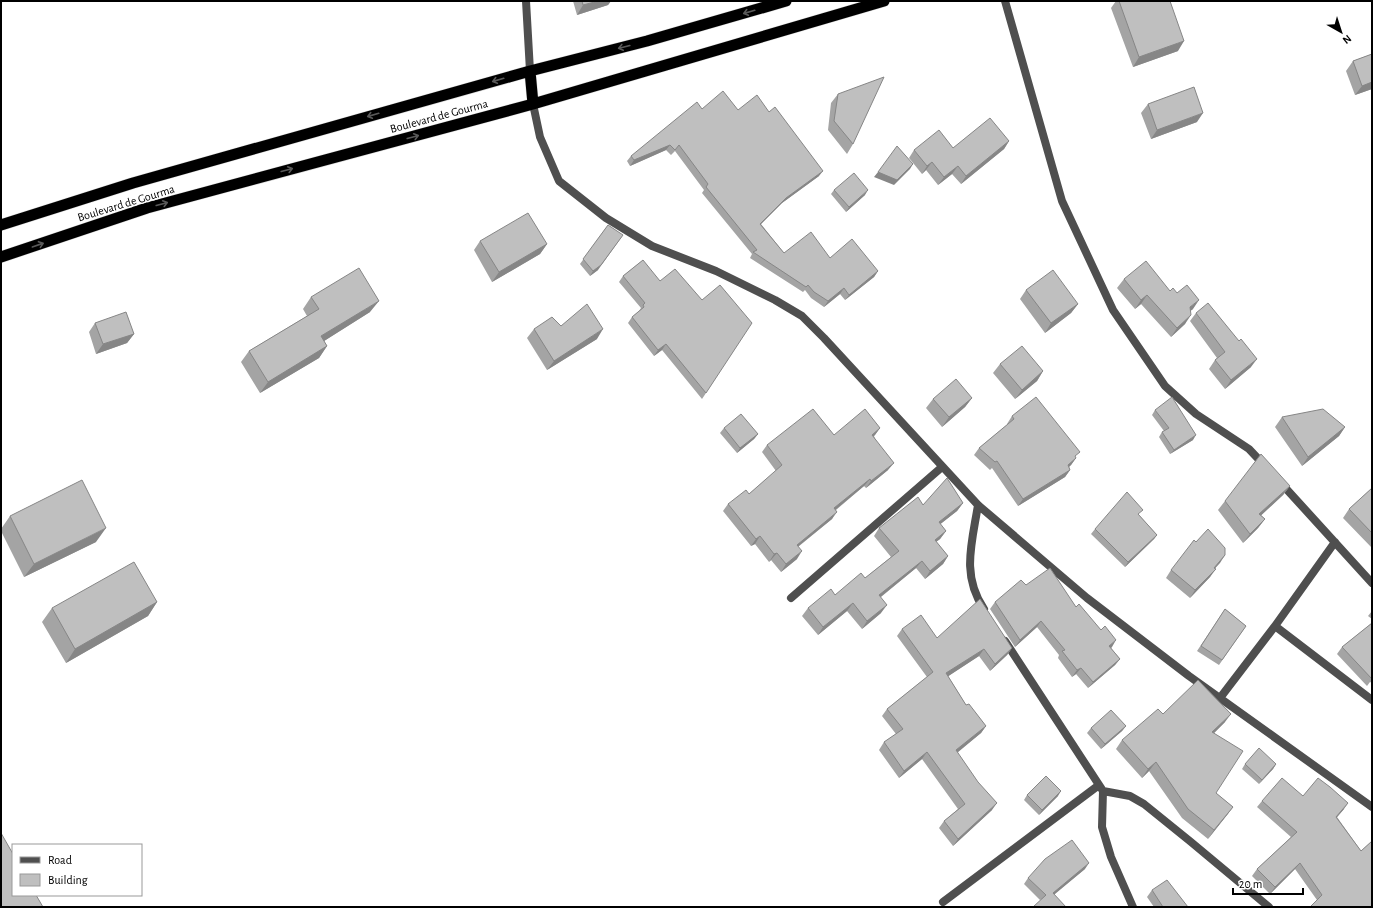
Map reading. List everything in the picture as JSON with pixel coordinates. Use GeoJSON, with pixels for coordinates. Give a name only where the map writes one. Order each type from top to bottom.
{"type":"FeatureCollection","features":[{"type":"Feature","properties":{"kind":"highway","name":"Boulevard de Gourma"},"geometry":{"type":"LineString","coordinates":[[1,225],[133,184],[530,70],[647,41],[786,1]]}},
{"type":"Feature","properties":{"kind":"highway","name":"Boulevard de Gourma"},"geometry":{"type":"LineString","coordinates":[[1,257],[147,208],[533,104],[884,1]]}},
{"type":"Feature","properties":{"kind":"highway"},"geometry":{"type":"LineString","coordinates":[[530,70],[533,104]]}},
{"type":"Feature","properties":{"kind":"street"},"geometry":{"type":"LineString","coordinates":[[526,1],[530,70]]}},
{"type":"Feature","properties":{"kind":"street"},"geometry":{"type":"LineString","coordinates":[[1005,1],[1062,201],[1113,310],[1165,386],[1196,414],[1249,449],[1372,583]]}},
{"type":"Feature","properties":{"kind":"street"},"geometry":{"type":"LineString","coordinates":[[533,104],[540,137],[559,181],[606,218],[652,246],[716,271],[775,300],[802,316],[978,505],[1087,598],[1220,698],[1372,807]]}},
{"type":"Feature","properties":{"kind":"street"},"geometry":{"type":"LineString","coordinates":[[791,598],[942,466]]}},
{"type":"Feature","properties":{"kind":"street"},"geometry":{"type":"LineString","coordinates":[[978,505],[970,553],[970,573],[978,600],[987,613]]}},
{"type":"Feature","properties":{"kind":"street"},"geometry":{"type":"LineString","coordinates":[[1220,698],[1275,626],[1335,542]]}},
{"type":"Feature","properties":{"kind":"street"},"geometry":{"type":"LineString","coordinates":[[1275,626],[1372,700]]}},
{"type":"Feature","properties":{"kind":"street"},"geometry":{"type":"LineString","coordinates":[[1000,633],[1101,788],[1102,827],[1111,858],[1133,907]]}},
{"type":"Feature","properties":{"kind":"street"},"geometry":{"type":"LineString","coordinates":[[943,902],[1049,824],[1101,788]]}},
{"type":"Feature","properties":{"kind":"street"},"geometry":{"type":"LineString","coordinates":[[1101,788],[1130,796],[1144,804],[1269,907]]}},
{"type":"Feature","properties":{"kind":"building"},"geometry":{"type":"Polygon","coordinates":[[[582,1],[598,1],[583,5],[582,1]]]}},
{"type":"Feature","properties":{"kind":"building"},"geometry":{"type":"Polygon","coordinates":[[[1119,1],[1170,1],[1184,41],[1139,57],[1119,1]]]}},
{"type":"Feature","properties":{"kind":"building"},"geometry":{"type":"Polygon","coordinates":[[[1372,54],[1372,82],[1362,86],[1353,61],[1372,54]]]}},
{"type":"Feature","properties":{"kind":"building"},"geometry":{"type":"Polygon","coordinates":[[[884,77],[853,144],[834,121],[838,94],[884,77]]]}},
{"type":"Feature","properties":{"kind":"building"},"geometry":{"type":"Polygon","coordinates":[[[1194,87],[1203,113],[1157,130],[1148,104],[1194,87]]]}},
{"type":"Feature","properties":{"kind":"building"},"geometry":{"type":"Polygon","coordinates":[[[723,91],[738,110],[757,95],[769,112],[775,107],[823,171],[786,198],[760,224],[784,253],[811,232],[830,258],[852,239],[878,271],[849,295],[844,288],[828,301],[814,292],[808,285],[806,287],[753,252],[757,250],[706,187],[708,184],[679,145],[675,150],[670,145],[634,160],[631,156],[697,102],[702,109],[723,91]]]}},
{"type":"Feature","properties":{"kind":"building"},"geometry":{"type":"Polygon","coordinates":[[[990,118],[1009,141],[966,176],[958,166],[944,177],[932,162],[927,166],[914,150],[939,130],[953,148],[990,118]]]}},
{"type":"Feature","properties":{"kind":"building"},"geometry":{"type":"Polygon","coordinates":[[[897,146],[913,164],[897,180],[878,172],[897,146]]]}},
{"type":"Feature","properties":{"kind":"building"},"geometry":{"type":"Polygon","coordinates":[[[854,173],[868,190],[849,207],[834,190],[854,173]]]}},
{"type":"Feature","properties":{"kind":"building"},"geometry":{"type":"Polygon","coordinates":[[[528,213],[547,244],[499,272],[480,241],[528,213]]]}},
{"type":"Feature","properties":{"kind":"building"},"geometry":{"type":"Polygon","coordinates":[[[608,225],[623,235],[601,265],[593,271],[583,259],[608,225]]]}},
{"type":"Feature","properties":{"kind":"building"},"geometry":{"type":"Polygon","coordinates":[[[643,260],[660,281],[675,269],[702,300],[720,285],[752,323],[706,393],[666,344],[658,350],[632,317],[644,307],[643,305],[645,303],[623,276],[643,260]]]}},
{"type":"Feature","properties":{"kind":"building"},"geometry":{"type":"Polygon","coordinates":[[[1146,261],[1170,291],[1173,288],[1177,293],[1187,285],[1199,300],[1190,307],[1191,315],[1177,328],[1147,295],[1141,300],[1124,279],[1146,261]]]}},
{"type":"Feature","properties":{"kind":"building"},"geometry":{"type":"Polygon","coordinates":[[[359,268],[379,301],[321,336],[327,346],[268,382],[249,351],[319,309],[311,297],[359,268]]]}},
{"type":"Feature","properties":{"kind":"building"},"geometry":{"type":"Polygon","coordinates":[[[1053,270],[1078,304],[1051,323],[1026,290],[1053,270]]]}},
{"type":"Feature","properties":{"kind":"building"},"geometry":{"type":"Polygon","coordinates":[[[1208,303],[1239,341],[1241,339],[1257,359],[1231,380],[1215,360],[1225,352],[1196,313],[1208,303]]]}},
{"type":"Feature","properties":{"kind":"building"},"geometry":{"type":"Polygon","coordinates":[[[587,304],[603,329],[554,361],[534,329],[552,317],[561,326],[587,304]]]}},
{"type":"Feature","properties":{"kind":"building"},"geometry":{"type":"Polygon","coordinates":[[[126,312],[134,334],[103,344],[95,323],[126,312]]]}},
{"type":"Feature","properties":{"kind":"building"},"geometry":{"type":"Polygon","coordinates":[[[1022,346],[1043,371],[1022,390],[1000,364],[1022,346]]]}},
{"type":"Feature","properties":{"kind":"building"},"geometry":{"type":"Polygon","coordinates":[[[956,379],[972,398],[949,417],[933,399],[956,379]]]}},
{"type":"Feature","properties":{"kind":"building"},"geometry":{"type":"Polygon","coordinates":[[[1036,397],[1080,452],[1068,465],[1070,470],[1023,499],[997,461],[995,462],[979,448],[1014,419],[1012,416],[1036,397]]]}},
{"type":"Feature","properties":{"kind":"building"},"geometry":{"type":"Polygon","coordinates":[[[1172,397],[1196,435],[1174,450],[1162,432],[1169,428],[1155,410],[1172,397]]]}},
{"type":"Feature","properties":{"kind":"building"},"geometry":{"type":"Polygon","coordinates":[[[813,409],[834,435],[865,409],[880,428],[872,435],[894,463],[871,481],[870,479],[834,508],[837,512],[797,545],[802,551],[786,564],[777,553],[774,554],[760,536],[756,539],[728,504],[746,490],[749,494],[782,465],[767,445],[813,409]]]}},
{"type":"Feature","properties":{"kind":"building"},"geometry":{"type":"Polygon","coordinates":[[[1323,409],[1345,427],[1308,457],[1282,417],[1323,409]]]}},
{"type":"Feature","properties":{"kind":"building"},"geometry":{"type":"Polygon","coordinates":[[[741,414],[758,434],[740,448],[724,428],[741,414]]]}},
{"type":"Feature","properties":{"kind":"building"},"geometry":{"type":"Polygon","coordinates":[[[1261,454],[1290,486],[1259,514],[1265,519],[1250,534],[1225,501],[1261,454]]]}},
{"type":"Feature","properties":{"kind":"building"},"geometry":{"type":"Polygon","coordinates":[[[947,478],[963,503],[939,522],[946,531],[935,540],[948,556],[930,571],[922,561],[879,595],[887,605],[867,621],[853,603],[823,627],[808,608],[831,589],[835,595],[861,573],[865,578],[899,551],[879,528],[918,497],[923,505],[947,478]]]}},
{"type":"Feature","properties":{"kind":"building"},"geometry":{"type":"Polygon","coordinates":[[[82,480],[106,528],[34,564],[10,516],[82,480]]]}},
{"type":"Feature","properties":{"kind":"building"},"geometry":{"type":"Polygon","coordinates":[[[1372,488],[1372,533],[1349,509],[1372,488]]]}},
{"type":"Feature","properties":{"kind":"building"},"geometry":{"type":"Polygon","coordinates":[[[1127,492],[1143,510],[1138,514],[1157,535],[1128,562],[1095,529],[1127,492]]]}},
{"type":"Feature","properties":{"kind":"building"},"geometry":{"type":"Polygon","coordinates":[[[1208,529],[1225,548],[1225,555],[1214,568],[1216,569],[1195,590],[1171,570],[1194,540],[1196,542],[1208,529]]]}},
{"type":"Feature","properties":{"kind":"building"},"geometry":{"type":"Polygon","coordinates":[[[134,562],[157,602],[75,649],[52,608],[134,562]]]}},
{"type":"Feature","properties":{"kind":"building"},"geometry":{"type":"Polygon","coordinates":[[[1050,568],[1076,607],[1079,604],[1101,630],[1105,626],[1116,640],[1109,646],[1120,659],[1093,682],[1081,668],[1077,670],[1062,651],[1065,650],[1041,621],[1020,640],[995,602],[1021,580],[1026,585],[1050,568]]]}},
{"type":"Feature","properties":{"kind":"building"},"geometry":{"type":"Polygon","coordinates":[[[980,599],[1012,648],[995,664],[984,649],[946,673],[966,705],[969,704],[986,726],[956,750],[978,782],[997,803],[958,839],[944,821],[965,804],[927,752],[904,771],[884,742],[903,729],[887,709],[933,672],[902,629],[921,615],[937,638],[980,599]]]}},
{"type":"Feature","properties":{"kind":"building"},"geometry":{"type":"Polygon","coordinates":[[[1225,609],[1246,626],[1222,660],[1201,646],[1225,609]]]}},
{"type":"Feature","properties":{"kind":"building"},"geometry":{"type":"Polygon","coordinates":[[[1372,623],[1372,679],[1342,647],[1372,623]]]}},
{"type":"Feature","properties":{"kind":"building"},"geometry":{"type":"Polygon","coordinates":[[[1198,680],[1231,714],[1212,732],[1243,751],[1216,793],[1233,807],[1214,830],[1188,809],[1156,762],[1148,769],[1122,740],[1158,709],[1163,714],[1198,680]]]}},
{"type":"Feature","properties":{"kind":"building"},"geometry":{"type":"Polygon","coordinates":[[[1111,710],[1126,726],[1105,744],[1091,728],[1111,710]]]}},
{"type":"Feature","properties":{"kind":"building"},"geometry":{"type":"Polygon","coordinates":[[[1259,748],[1276,764],[1262,780],[1245,764],[1259,748]]]}},
{"type":"Feature","properties":{"kind":"building"},"geometry":{"type":"Polygon","coordinates":[[[1046,776],[1061,791],[1042,810],[1027,795],[1046,776]]]}},
{"type":"Feature","properties":{"kind":"building"},"geometry":{"type":"Polygon","coordinates":[[[1282,778],[1303,796],[1318,778],[1348,803],[1336,817],[1361,851],[1372,841],[1372,907],[1310,907],[1322,895],[1300,863],[1275,887],[1257,869],[1297,832],[1262,801],[1282,778]]]}},
{"type":"Feature","properties":{"kind":"building"},"geometry":{"type":"Polygon","coordinates":[[[1,833],[12,852],[12,896],[37,896],[43,907],[1,907],[1,833]]]}},
{"type":"Feature","properties":{"kind":"building"},"geometry":{"type":"Polygon","coordinates":[[[1072,840],[1089,863],[1053,893],[1066,907],[1033,907],[1046,895],[1028,878],[1045,859],[1072,840]]]}},
{"type":"Feature","properties":{"kind":"building"},"geometry":{"type":"Polygon","coordinates":[[[1167,880],[1188,907],[1163,907],[1152,890],[1167,880]]]}}]}
